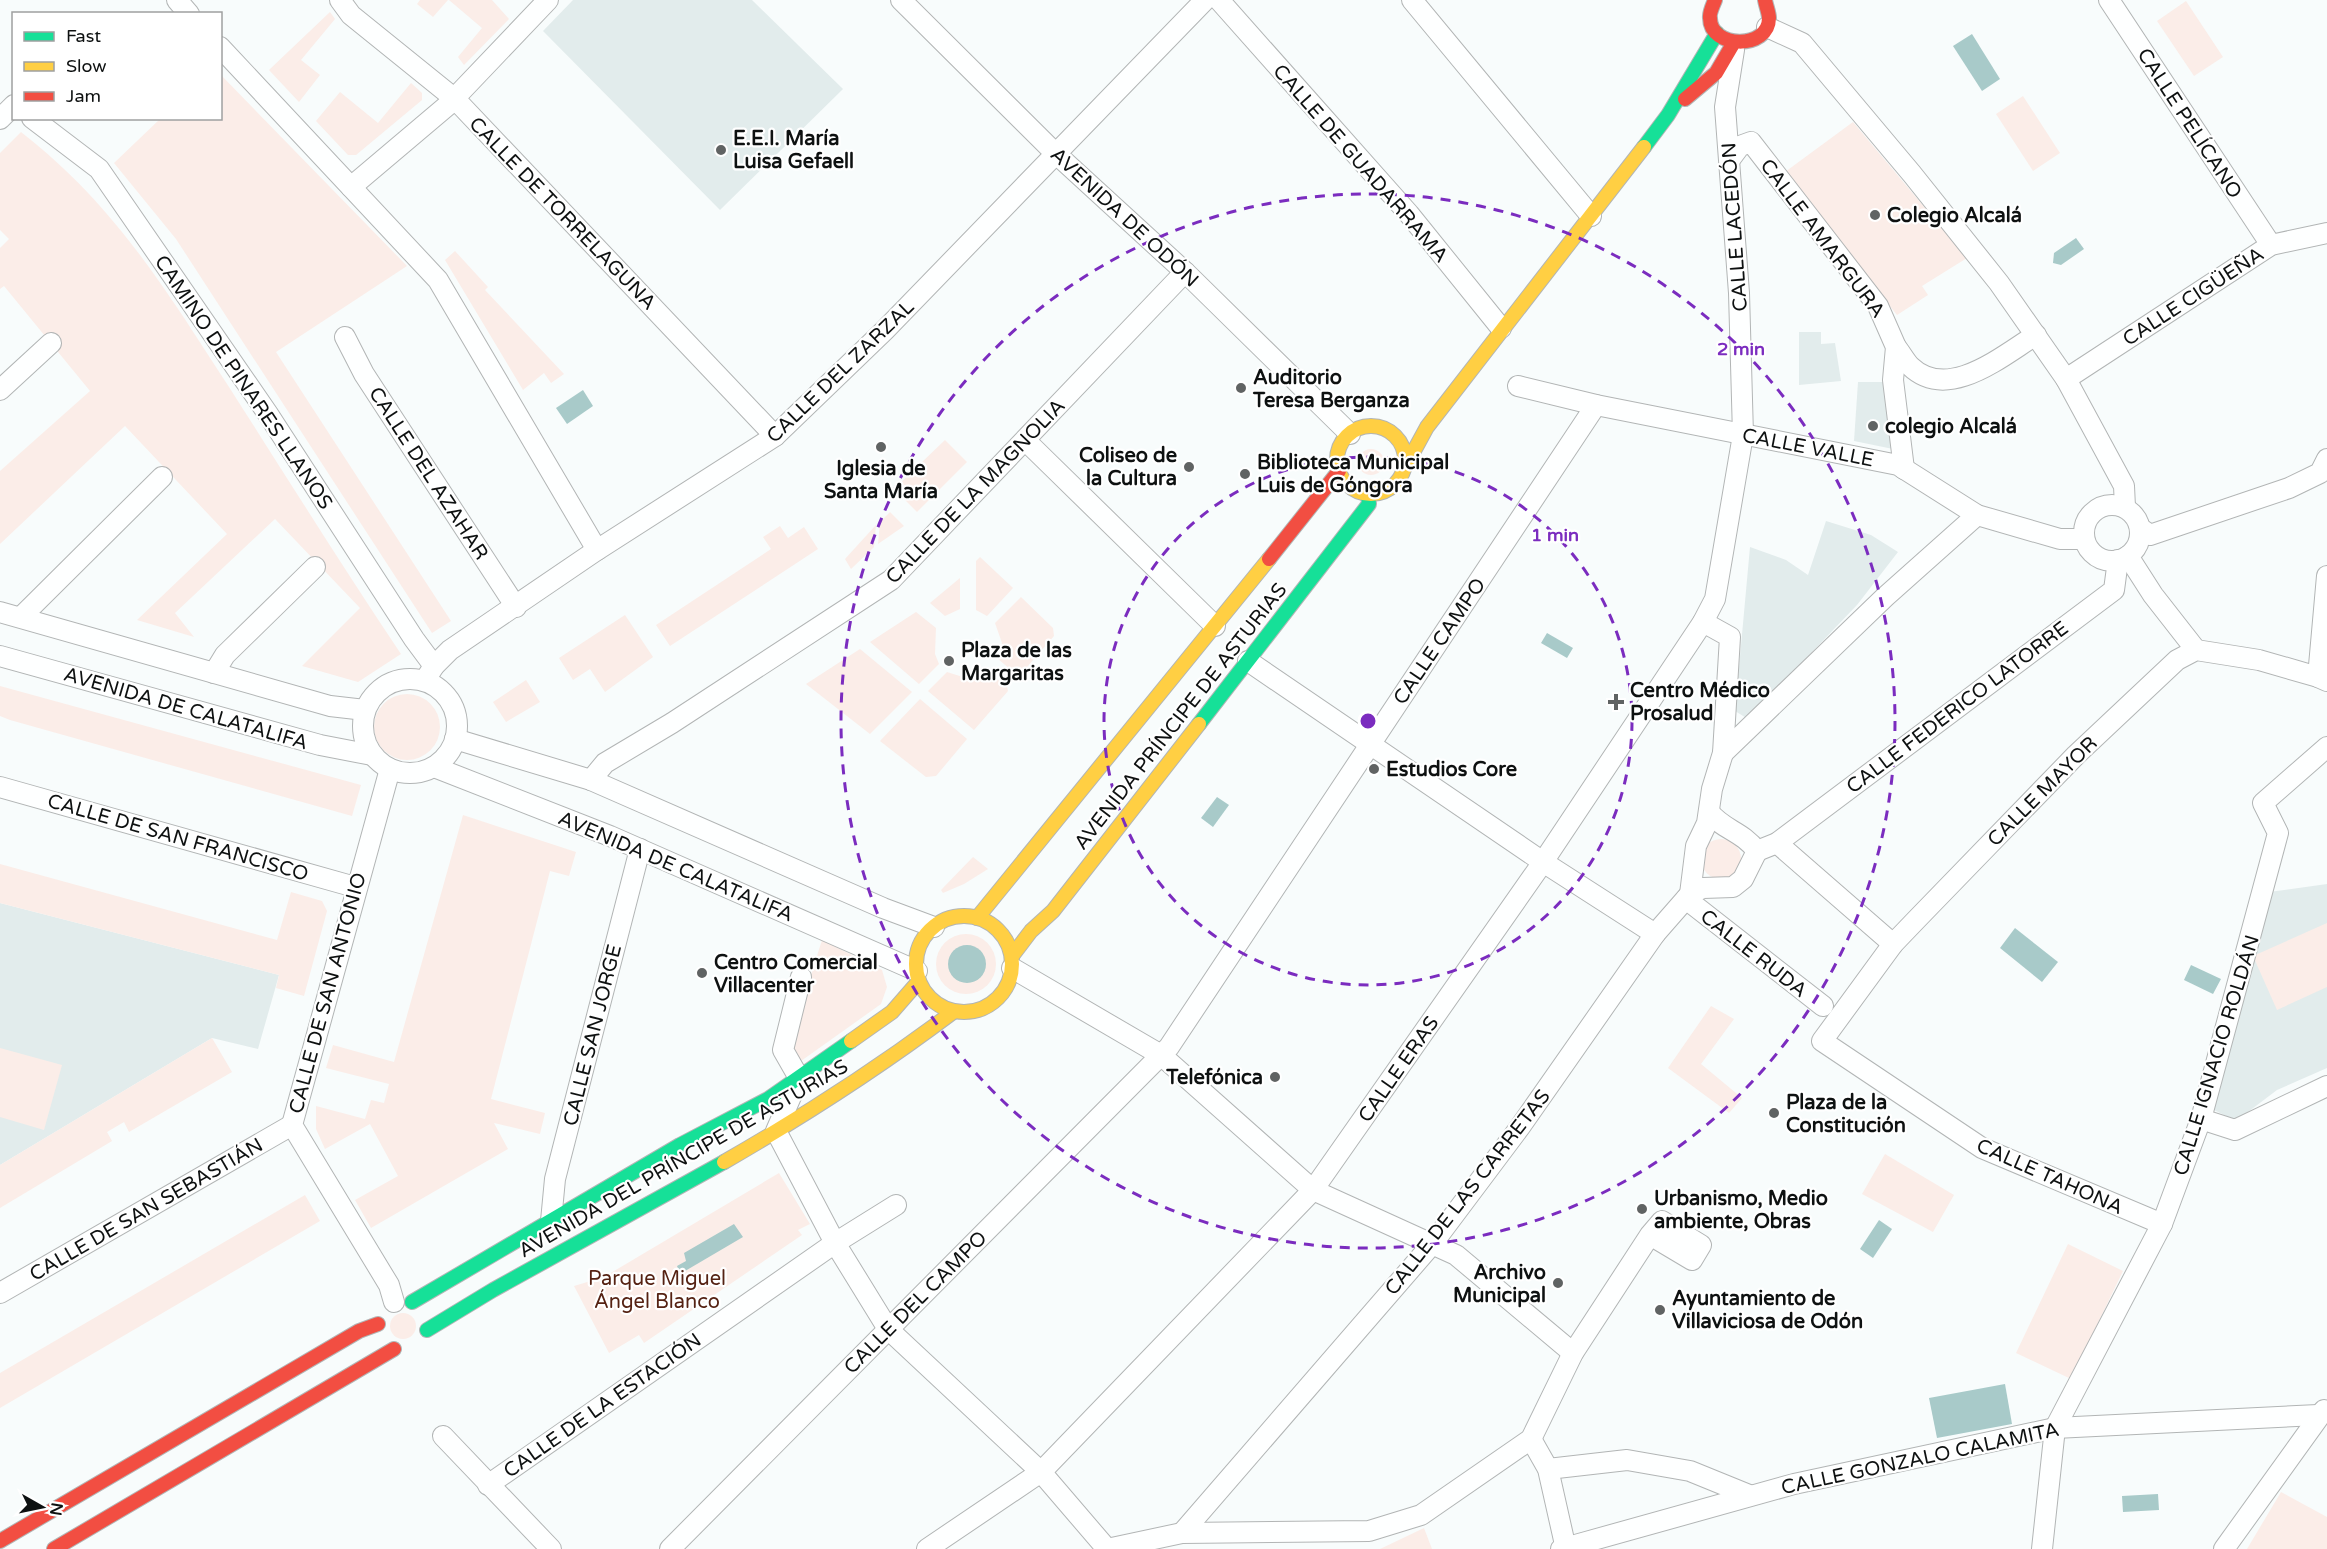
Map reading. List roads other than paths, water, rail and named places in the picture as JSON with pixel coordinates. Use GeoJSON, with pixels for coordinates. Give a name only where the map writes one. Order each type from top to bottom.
{"type":"FeatureCollection","features":[{"type":"Feature","properties":{"kind":"street"},"geometry":{"type":"LineString","coordinates":[[177,0],[187,12]]}},
{"type":"Feature","properties":{"kind":"street","name":"CALLE DE TORRELAGUNA"},"geometry":{"type":"LineString","coordinates":[[340,0],[351,15],[454,99],[775,436]]}},
{"type":"Feature","properties":{"kind":"street"},"geometry":{"type":"LineString","coordinates":[[351,186],[454,99],[548,0]]}},
{"type":"Feature","properties":{"kind":"street","name":"AVENIDA DE ODÓN"},"geometry":{"type":"LineString","coordinates":[[901,0],[1054,152],[1185,272],[1350,434]]}},
{"type":"Feature","properties":{"kind":"street","name":"CALLE DEL ZARZAL"},"geometry":{"type":"LineString","coordinates":[[429,673],[450,650],[597,550],[775,436],[885,330],[1054,152],[1204,0]]}},
{"type":"Feature","properties":{"kind":"street","name":"CALLE DE GUADARRAMA"},"geometry":{"type":"LineString","coordinates":[[1219,0],[1409,214],[1501,328]]}},
{"type":"Feature","properties":{"kind":"street"},"geometry":{"type":"LineString","coordinates":[[1412,0],[1591,216]]}},
{"type":"Feature","properties":{"kind":"street"},"geometry":{"type":"LineString","coordinates":[[1712,1],[1710,14],[1716,33],[1734,44],[1746,44],[1758,38],[1767,27],[1769,18],[1765,0]]}},
{"type":"Feature","properties":{"kind":"street","name":"CALLE PELÍCANO"},"geometry":{"type":"LineString","coordinates":[[2109,0],[2271,245]]}},
{"type":"Feature","properties":{"kind":"street"},"geometry":{"type":"LineString","coordinates":[[1767,27],[1802,43],[1912,174],[2036,335],[2066,379],[2124,486],[2125,507]]}},
{"type":"Feature","properties":{"kind":"street"},"geometry":{"type":"LineString","coordinates":[[1403,471],[1404,453],[1395,436],[1387,430],[1368,427],[1350,434],[1338,451],[1339,471],[1350,487],[1368,494],[1389,489],[1403,471],[1427,427],[1501,328],[1668,115],[1716,33]]}},
{"type":"Feature","properties":{"kind":"street"},"geometry":{"type":"LineString","coordinates":[[1668,115],[1716,73],[1734,44]]}},
{"type":"Feature","properties":{"kind":"street","name":"CALLE LACEDÓN"},"geometry":{"type":"LineString","coordinates":[[1702,622],[1715,598],[1743,435],[1739,293],[1731,158],[1725,107],[1734,44]]}},
{"type":"Feature","properties":{"kind":"street"},"geometry":{"type":"LineString","coordinates":[[222,49],[438,280],[597,550]]}},
{"type":"Feature","properties":{"kind":"street"},"geometry":{"type":"LineString","coordinates":[[1693,91],[1725,107]]}},
{"type":"Feature","properties":{"kind":"street"},"geometry":{"type":"LineString","coordinates":[[0,119],[12,107]]}},
{"type":"Feature","properties":{"kind":"street","name":"CAMINO DE PINARES LLANOS"},"geometry":{"type":"LineString","coordinates":[[34,120],[102,174],[159,253],[408,630],[429,673]]}},
{"type":"Feature","properties":{"kind":"street","name":"CALLE AMARGURA"},"geometry":{"type":"LineString","coordinates":[[1731,158],[1740,146],[1751,142],[1878,306],[1896,347],[1893,380],[1904,469]]}},
{"type":"Feature","properties":{"kind":"street","name":"CALLE CIGÜEÑA"},"geometry":{"type":"LineString","coordinates":[[2066,379],[2271,245],[2327,233]]}},
{"type":"Feature","properties":{"kind":"street","name":"CALLE DE LA MAGNOLIA"},"geometry":{"type":"LineString","coordinates":[[591,780],[605,763],[672,723],[891,580],[1185,272]]}},
{"type":"Feature","properties":{"kind":"street"},"geometry":{"type":"LineString","coordinates":[[1896,347],[1911,368],[1937,379],[1966,378],[2036,335]]}},
{"type":"Feature","properties":{"kind":"street","name":"CALLE DEL AZAHAR"},"geometry":{"type":"LineString","coordinates":[[345,337],[364,374],[516,607]]}},
{"type":"Feature","properties":{"kind":"street"},"geometry":{"type":"LineString","coordinates":[[0,390],[51,343]]}},
{"type":"Feature","properties":{"kind":"street","name":"CALLE VALLE"},"geometry":{"type":"LineString","coordinates":[[1518,386],[1596,405],[1898,465],[1977,515],[2060,539],[2084,539]]}},
{"type":"Feature","properties":{"kind":"street","name":"CALLE CAMPO"},"geometry":{"type":"LineString","coordinates":[[1161,1055],[1169,1047],[1596,405]]}},
{"type":"Feature","properties":{"kind":"street"},"geometry":{"type":"LineString","coordinates":[[1395,436],[1427,427]]}},
{"type":"Feature","properties":{"kind":"street"},"geometry":{"type":"LineString","coordinates":[[1026,441],[1215,626]]}},
{"type":"Feature","properties":{"kind":"street"},"geometry":{"type":"LineString","coordinates":[[2140,528],[2136,546],[2123,558],[2104,560],[2091,553],[2084,539],[2084,524],[2095,509],[2109,504],[2125,507],[2135,515],[2140,528],[2150,536],[2257,501],[2320,473],[2327,459]]}},
{"type":"Feature","properties":{"kind":"street","name":"AVENIDA PRÍNCIPE DE ASTURIAS"},"geometry":{"type":"LineString","coordinates":[[977,918],[1020,869],[1339,471]]}},
{"type":"Feature","properties":{"kind":"street"},"geometry":{"type":"LineString","coordinates":[[21,617],[162,477]]}},
{"type":"Feature","properties":{"kind":"street","name":"AVENIDA PRÍNCIPE DE ASTURIAS"},"geometry":{"type":"LineString","coordinates":[[1012,962],[1031,931],[1053,911],[1368,504],[1368,494]]}},
{"type":"Feature","properties":{"kind":"street"},"geometry":{"type":"LineString","coordinates":[[1723,753],[1885,597],[1977,515]]}},
{"type":"Feature","properties":{"kind":"street"},"geometry":{"type":"LineString","coordinates":[[2123,558],[2196,650],[2259,660],[2325,681],[2327,576]]}},
{"type":"Feature","properties":{"kind":"street","name":"CALLE FEDERICO LATORRE"},"geometry":{"type":"LineString","coordinates":[[1757,851],[1777,843],[2114,590],[2123,558]]}},
{"type":"Feature","properties":{"kind":"street"},"geometry":{"type":"LineString","coordinates":[[214,673],[225,655],[315,567]]}},
{"type":"Feature","properties":{"kind":"street"},"geometry":{"type":"LineString","coordinates":[[0,612],[330,706],[365,710]]}},
{"type":"Feature","properties":{"kind":"street"},"geometry":{"type":"LineString","coordinates":[[1688,897],[1696,846],[1708,818],[1723,753],[1730,638],[1702,622]]}},
{"type":"Feature","properties":{"kind":"street","name":"CALLE ERAS"},"geometry":{"type":"LineString","coordinates":[[927,1549],[1041,1472],[1313,1190],[1543,862],[1702,622]]}},
{"type":"Feature","properties":{"kind":"street","name":"CALLE MAYOR"},"geometry":{"type":"LineString","coordinates":[[1822,1041],[1893,944],[2076,755],[2177,660],[2196,650]]}},
{"type":"Feature","properties":{"kind":"street","name":"AVENIDA DE CALATALIFA"},"geometry":{"type":"LineString","coordinates":[[0,656],[320,745],[372,755]]}},
{"type":"Feature","properties":{"kind":"street"},"geometry":{"type":"LineString","coordinates":[[1248,661],[1543,862],[1655,934]]}},
{"type":"Feature","properties":{"kind":"street"},"geometry":{"type":"LineString","coordinates":[[429,673],[455,710],[458,725],[451,750],[434,767],[412,773],[390,769],[372,755],[365,741],[362,726],[365,710],[372,697],[382,687],[396,680],[429,673]]}},
{"type":"Feature","properties":{"kind":"street"},"geometry":{"type":"LineString","coordinates":[[455,740],[591,780],[883,908],[934,927]]}},
{"type":"Feature","properties":{"kind":"street","name":"CALLE IGNACIO ROLDÁN"},"geometry":{"type":"LineString","coordinates":[[2055,1428],[2163,1224],[2201,1119],[2278,834],[2263,803],[2327,747]]}},
{"type":"Feature","properties":{"kind":"street","name":"AVENIDA DE CALATALIFA"},"geometry":{"type":"LineString","coordinates":[[434,767],[640,849],[918,976]]}},
{"type":"Feature","properties":{"kind":"street","name":"CALLE DE SAN ANTONIO"},"geometry":{"type":"LineString","coordinates":[[390,769],[355,887],[292,1125],[389,1285],[416,1312]]}},
{"type":"Feature","properties":{"kind":"street","name":"CALLE DE SAN FRANCISCO"},"geometry":{"type":"LineString","coordinates":[[0,787],[355,887]]}},
{"type":"Feature","properties":{"kind":"street"},"geometry":{"type":"LineString","coordinates":[[1688,897],[1703,888],[1733,886],[1743,879],[1757,851],[1747,838],[1708,818]]}},
{"type":"Feature","properties":{"kind":"street"},"geometry":{"type":"LineString","coordinates":[[1777,843],[1893,944]]}},
{"type":"Feature","properties":{"kind":"street","name":"CALLE SAN JORGE"},"geometry":{"type":"LineString","coordinates":[[551,1221],[555,1179],[640,849]]}},
{"type":"Feature","properties":{"kind":"street","name":"CALLE DE LAS CARRETAS"},"geometry":{"type":"LineString","coordinates":[[1182,1533],[1433,1243],[1520,1127],[1655,934],[1688,897]]}},
{"type":"Feature","properties":{"kind":"street","name":"CALLE RUDA"},"geometry":{"type":"LineString","coordinates":[[1688,897],[1823,1006]]}},
{"type":"Feature","properties":{"kind":"street"},"geometry":{"type":"LineString","coordinates":[[954,917],[977,918],[993,926],[1005,939],[1012,962],[1010,982],[993,1004],[981,1010],[953,1012],[933,1000],[918,976],[917,954],[923,939],[934,927],[954,917]]}},
{"type":"Feature","properties":{"kind":"street"},"geometry":{"type":"LineString","coordinates":[[1012,962],[1161,1055],[1313,1190],[1456,1255],[1573,1353]]}},
{"type":"Feature","properties":{"kind":"street","name":"AVENIDA DEL PRÍNCIPE DE ASTURIAS"},"geometry":{"type":"LineString","coordinates":[[416,1312],[551,1221],[680,1145],[768,1099],[892,1012],[918,976]]}},
{"type":"Feature","properties":{"kind":"street"},"geometry":{"type":"LineString","coordinates":[[801,977],[783,1050],[799,1078],[776,1131],[835,1243],[888,1329],[1041,1472],[1107,1549],[1182,1533],[1369,1531],[1421,1515],[1531,1439],[1573,1353],[1650,1235]]}},
{"type":"Feature","properties":{"kind":"street","name":"AVENIDA DEL PRÍNCIPE DE ASTURIAS"},"geometry":{"type":"LineString","coordinates":[[416,1312],[776,1131],[916,1041],[953,1012]]}},
{"type":"Feature","properties":{"kind":"street","name":"CALLE TAHONA"},"geometry":{"type":"LineString","coordinates":[[1822,1041],[1982,1148],[2163,1224]]}},
{"type":"Feature","properties":{"kind":"street","name":"CALLE DEL CAMPO"},"geometry":{"type":"LineString","coordinates":[[670,1549],[1161,1055]]}},
{"type":"Feature","properties":{"kind":"street"},"geometry":{"type":"LineString","coordinates":[[2201,1119],[2235,1130],[2327,1086]]}},
{"type":"Feature","properties":{"kind":"street","name":"CALLE DE SAN SEBASTIÁN"},"geometry":{"type":"LineString","coordinates":[[0,1293],[292,1125]]}},
{"type":"Feature","properties":{"kind":"street","name":"CALLE DE LA ESTACIÓN"},"geometry":{"type":"LineString","coordinates":[[488,1485],[835,1243],[896,1205]]}},
{"type":"Feature","properties":{"kind":"street"},"geometry":{"type":"LineString","coordinates":[[54,1549],[394,1349],[414,1347],[424,1339],[416,1312],[386,1307],[378,1324],[379,1335],[387,1345],[394,1349]]}},
{"type":"Feature","properties":{"kind":"street"},"geometry":{"type":"LineString","coordinates":[[0,1541],[359,1331],[378,1324]]}},
{"type":"Feature","properties":{"kind":"street"},"geometry":{"type":"LineString","coordinates":[[2224,1549],[2323,1411]]}},
{"type":"Feature","properties":{"kind":"street","name":"CALLE GONZALO CALAMITA"},"geometry":{"type":"LineString","coordinates":[[1564,1548],[1749,1496],[2055,1428],[2323,1411]]}},
{"type":"Feature","properties":{"kind":"street"},"geometry":{"type":"LineString","coordinates":[[2042,1549],[2055,1428]]}},
{"type":"Feature","properties":{"kind":"street"},"geometry":{"type":"LineString","coordinates":[[443,1436],[551,1549]]}},
{"type":"Feature","properties":{"kind":"street"},"geometry":{"type":"LineString","coordinates":[[1531,1439],[1548,1469],[1564,1548]]}},
{"type":"Feature","properties":{"kind":"street"},"geometry":{"type":"LineString","coordinates":[[1548,1469],[1627,1460],[1690,1471],[1749,1496]]}},
{"type":"Feature","properties":{"kind":"water"},"geometry":{"type":"Polygon","coordinates":[[[1972,34],[2000,79],[1982,91],[1953,46],[1972,34]]]}},
{"type":"Feature","properties":{"kind":"water"},"geometry":{"type":"Polygon","coordinates":[[[2076,238],[2084,249],[2061,265],[2053,263],[2054,253],[2076,238]]]}},
{"type":"Feature","properties":{"kind":"water"},"geometry":{"type":"Polygon","coordinates":[[[583,390],[593,406],[567,424],[556,408],[583,390]]]}},
{"type":"Feature","properties":{"kind":"water"},"geometry":{"type":"Polygon","coordinates":[[[1547,633],[1573,648],[1567,658],[1541,643],[1547,633]]]}},
{"type":"Feature","properties":{"kind":"water"},"geometry":{"type":"Polygon","coordinates":[[[1217,797],[1229,805],[1213,827],[1201,818],[1217,797]]]}},
{"type":"Feature","properties":{"kind":"water"},"geometry":{"type":"Polygon","coordinates":[[[2015,928],[2058,962],[2042,982],[2000,948],[2015,928]]]}},
{"type":"Feature","properties":{"kind":"water"},"geometry":{"type":"Polygon","coordinates":[[[967,945],[981,950],[986,964],[981,978],[967,983],[953,978],[948,964],[953,950],[967,945]]]}},
{"type":"Feature","properties":{"kind":"water"},"geometry":{"type":"Polygon","coordinates":[[[2191,965],[2221,979],[2213,994],[2184,980],[2191,965]]]}},
{"type":"Feature","properties":{"kind":"water"},"geometry":{"type":"Polygon","coordinates":[[[1879,1220],[1892,1229],[1873,1258],[1860,1249],[1879,1220]]]}},
{"type":"Feature","properties":{"kind":"water"},"geometry":{"type":"Polygon","coordinates":[[[734,1224],[743,1237],[680,1274],[677,1266],[686,1261],[684,1253],[734,1224]]]}},
{"type":"Feature","properties":{"kind":"water"},"geometry":{"type":"Polygon","coordinates":[[[2005,1384],[2012,1424],[1937,1438],[1929,1398],[2005,1384]]]}},
{"type":"Feature","properties":{"kind":"water"},"geometry":{"type":"Polygon","coordinates":[[[2158,1494],[2159,1510],[2123,1512],[2122,1496],[2158,1494]]]}},
{"type":"Feature","properties":{"kind":"place","name":"E.E.I. María Luisa Gefaell"},"geometry":{"type":"Point","coordinates":[721,150]}},
{"type":"Feature","properties":{"kind":"place","name":"Colegio Alcalá"},"geometry":{"type":"Point","coordinates":[1875,215]}},
{"type":"Feature","properties":{"kind":"place","name":"Auditorio Teresa Berganza"},"geometry":{"type":"Point","coordinates":[1241,388]}},
{"type":"Feature","properties":{"kind":"place","name":"colegio Alcalá"},"geometry":{"type":"Point","coordinates":[1873,426]}},
{"type":"Feature","properties":{"kind":"place","name":"Iglesia de Santa María"},"geometry":{"type":"Point","coordinates":[881,447]}},
{"type":"Feature","properties":{"kind":"place","name":"Coliseo de la Cultura"},"geometry":{"type":"Point","coordinates":[1189,467]}},
{"type":"Feature","properties":{"kind":"place","name":"Biblioteca Municipal Luis de Góngora"},"geometry":{"type":"Point","coordinates":[1245,474]}},
{"type":"Feature","properties":{"kind":"place","name":"Plaza de las Margaritas"},"geometry":{"type":"Point","coordinates":[949,661]}},
{"type":"Feature","properties":{"kind":"place","name":"Centro Médico Prosalud"},"geometry":{"type":"Point","coordinates":[1616,702]}},
{"type":"Feature","properties":{"kind":"place","name":"Estudios Core"},"geometry":{"type":"Point","coordinates":[1374,769]}},
{"type":"Feature","properties":{"kind":"place","name":"Centro Comercial Villacenter"},"geometry":{"type":"Point","coordinates":[702,973]}},
{"type":"Feature","properties":{"kind":"place","name":"Telefónica"},"geometry":{"type":"Point","coordinates":[1275,1077]}},
{"type":"Feature","properties":{"kind":"place","name":"Plaza de la Constitución"},"geometry":{"type":"Point","coordinates":[1774,1113]}},
{"type":"Feature","properties":{"kind":"place","name":"Urbanismo, Medio ambiente, Obras"},"geometry":{"type":"Point","coordinates":[1642,1209]}},
{"type":"Feature","properties":{"kind":"place","name":"Archivo Municipal"},"geometry":{"type":"Point","coordinates":[1558,1283]}},
{"type":"Feature","properties":{"kind":"place","name":"Ayuntamiento de Villaviciosa de Odón"},"geometry":{"type":"Point","coordinates":[1660,1310]}},
{"type":"Feature","properties":{"kind":"park label","name":"Parque Miguel Ángel Blanco"},"geometry":{"type":"Point","coordinates":[657,1290]}}]}
